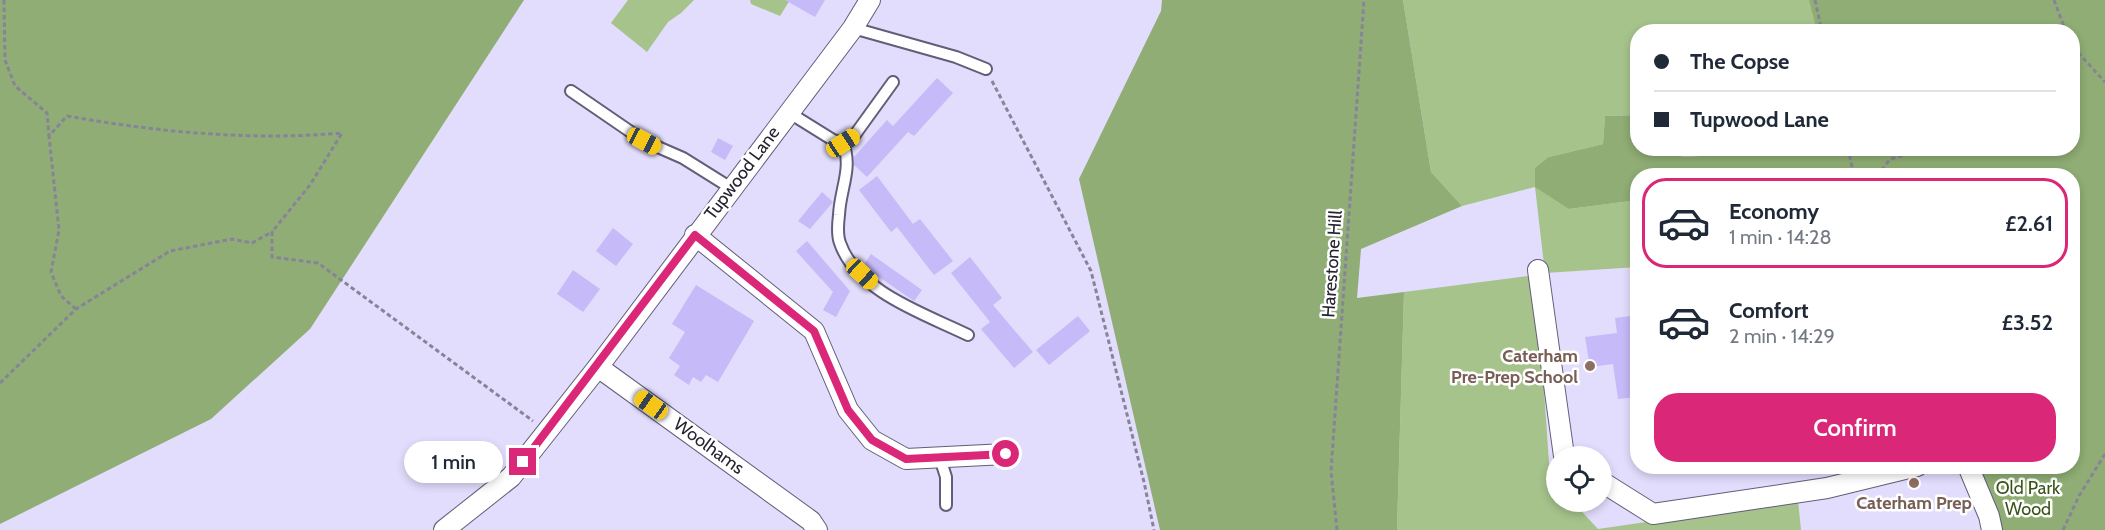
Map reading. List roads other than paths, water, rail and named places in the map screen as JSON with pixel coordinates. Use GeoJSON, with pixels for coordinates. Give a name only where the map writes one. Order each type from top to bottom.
{"type":"FeatureCollection","features":[{"type":"Feature","properties":{"kind":"street","name":"Tupwood Lane"},"geometry":{"type":"LineString","coordinates":[[444,530],[511,477],[598,367],[695,235],[853,28],[870,0]]}},
{"type":"Feature","properties":{"kind":"street"},"geometry":{"type":"LineString","coordinates":[[695,235],[814,331],[848,410],[872,440],[906,459],[1006,454]]}},
{"type":"Feature","properties":{"kind":"street"},"geometry":{"type":"LineString","coordinates":[[1538,270],[1563,446]]}},
{"type":"Feature","properties":{"kind":"street","name":"Woolhams"},"geometry":{"type":"LineString","coordinates":[[598,367],[811,521],[817,530]]}},
{"type":"Feature","properties":{"kind":"street"},"geometry":{"type":"LineString","coordinates":[[1612,488],[1653,514],[1827,488],[1884,474]]}},
{"type":"Feature","properties":{"kind":"street"},"geometry":{"type":"LineString","coordinates":[[1971,474],[1989,516],[1992,530]]}},
{"type":"Feature","properties":{"kind":"lane"},"geometry":{"type":"LineString","coordinates":[[853,28],[956,57],[986,69]]}},
{"type":"Feature","properties":{"kind":"lane"},"geometry":{"type":"LineString","coordinates":[[788,112],[833,140],[843,143],[854,136],[893,82]]}},
{"type":"Feature","properties":{"kind":"lane"},"geometry":{"type":"LineString","coordinates":[[571,91],[644,141],[683,158],[731,188]]}},
{"type":"Feature","properties":{"kind":"lane"},"geometry":{"type":"LineString","coordinates":[[843,143],[848,157],[839,213],[838,240],[848,261],[877,288],[968,335]]}},
{"type":"Feature","properties":{"kind":"lane"},"geometry":{"type":"LineString","coordinates":[[940,458],[946,477],[946,505]]}},
{"type":"Feature","properties":{"kind":"place","name":"Caterham Pre-Prep School"},"geometry":{"type":"Point","coordinates":[1590,366]}},
{"type":"Feature","properties":{"kind":"place","name":"Caterham Prep"},"geometry":{"type":"Point","coordinates":[1914,483]}},
{"type":"Feature","properties":{"kind":"park label","name":"Old Park Wood"},"geometry":{"type":"Point","coordinates":[2028,498]}}]}
